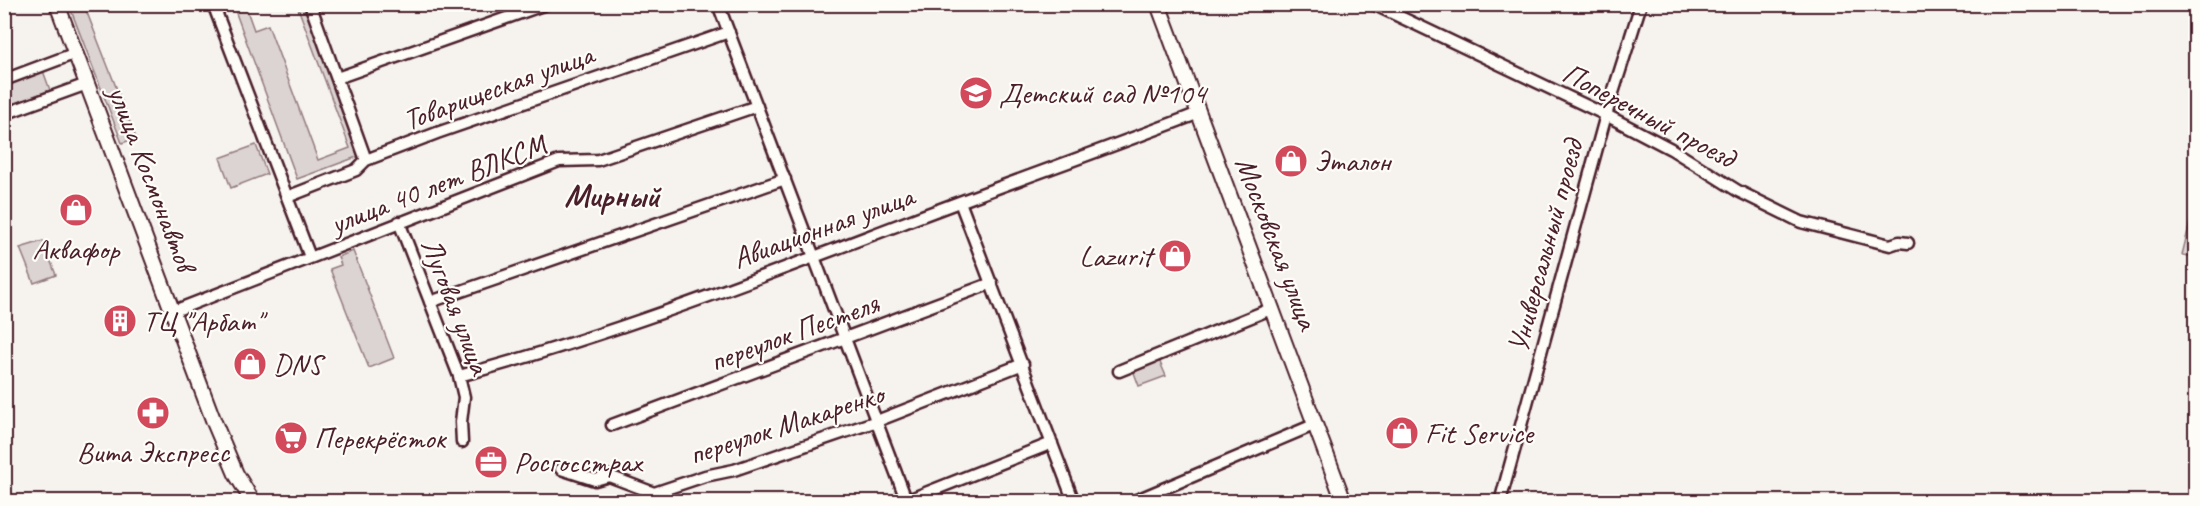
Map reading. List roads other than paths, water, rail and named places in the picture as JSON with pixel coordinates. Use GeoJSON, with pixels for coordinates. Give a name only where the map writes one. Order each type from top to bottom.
{"type":"FeatureCollection","features":[{"type":"Feature","properties":{"kind":"main road","name":"улица Космонавтов"},"geometry":{"type":"LineString","coordinates":[[57,4],[232,464],[253,501]]}},
{"type":"Feature","properties":{"kind":"main road","name":"Московская улица"},"geometry":{"type":"LineString","coordinates":[[1158,4],[1344,501]]}},
{"type":"Feature","properties":{"kind":"street"},"geometry":{"type":"LineString","coordinates":[[213,4],[310,257]]}},
{"type":"Feature","properties":{"kind":"street"},"geometry":{"type":"LineString","coordinates":[[310,4],[366,160]]}},
{"type":"Feature","properties":{"kind":"street"},"geometry":{"type":"LineString","coordinates":[[337,78],[546,4]]}},
{"type":"Feature","properties":{"kind":"street"},"geometry":{"type":"LineString","coordinates":[[718,4],[906,501],[1052,443]]}},
{"type":"Feature","properties":{"kind":"street","name":"Поперечный проезд"},"geometry":{"type":"LineString","coordinates":[[1373,4],[1605,115],[1671,149],[1738,191],[1801,222],[1890,244],[1908,243]]}},
{"type":"Feature","properties":{"kind":"street","name":"Универсальный проезд"},"geometry":{"type":"LineString","coordinates":[[1500,501],[1605,115],[1641,4]]}},
{"type":"Feature","properties":{"kind":"street","name":"Товарищеская улица"},"geometry":{"type":"LineString","coordinates":[[287,197],[356,170],[366,160],[437,132],[729,32]]}},
{"type":"Feature","properties":{"kind":"street"},"geometry":{"type":"LineString","coordinates":[[4,80],[76,53]]}},
{"type":"Feature","properties":{"kind":"street"},"geometry":{"type":"LineString","coordinates":[[4,114],[87,84]]}},
{"type":"Feature","properties":{"kind":"street","name":"улица 40 лет ВЛКСМ"},"geometry":{"type":"LineString","coordinates":[[174,311],[559,161],[598,160],[757,106]]}},
{"type":"Feature","properties":{"kind":"street","name":"Авиационная улица"},"geometry":{"type":"LineString","coordinates":[[459,376],[530,357],[814,257],[1136,139],[1199,113]]}},
{"type":"Feature","properties":{"kind":"street"},"geometry":{"type":"LineString","coordinates":[[430,303],[785,179]]}},
{"type":"Feature","properties":{"kind":"street"},"geometry":{"type":"LineString","coordinates":[[960,202],[1074,501]]}},
{"type":"Feature","properties":{"kind":"street","name":"Луговая улица"},"geometry":{"type":"LineString","coordinates":[[399,222],[459,376],[464,397],[461,422],[462,442]]}},
{"type":"Feature","properties":{"kind":"street","name":"переулок Пестеля"},"geometry":{"type":"LineString","coordinates":[[612,425],[992,284]]}},
{"type":"Feature","properties":{"kind":"street"},"geometry":{"type":"LineString","coordinates":[[1119,371],[1273,308]]}},
{"type":"Feature","properties":{"kind":"street","name":"переулок Макаренко"},"geometry":{"type":"LineString","coordinates":[[561,468],[595,480],[609,476],[654,493],[705,476],[734,470],[877,421],[1023,364]]}},
{"type":"Feature","properties":{"kind":"street"},"geometry":{"type":"LineString","coordinates":[[1132,501],[1316,424]]}},
{"type":"Feature","properties":{"kind":"railway"},"geometry":{"type":"LineString","coordinates":[[2195,502],[2196,498]]}},
{"type":"Feature","properties":{"kind":"place","name":"Детский сад №104"},"geometry":{"type":"Point","coordinates":[976,93]}},
{"type":"Feature","properties":{"kind":"place","name":"Эталон"},"geometry":{"type":"Point","coordinates":[1291,161]}},
{"type":"Feature","properties":{"kind":"place","name":"Аквафор"},"geometry":{"type":"Point","coordinates":[76,210]}},
{"type":"Feature","properties":{"kind":"place","name":"Lazurit"},"geometry":{"type":"Point","coordinates":[1175,256]}},
{"type":"Feature","properties":{"kind":"place","name":"ТЦ \"Арбат\""},"geometry":{"type":"Point","coordinates":[120,321]}},
{"type":"Feature","properties":{"kind":"place","name":"DNS"},"geometry":{"type":"Point","coordinates":[250,364]}},
{"type":"Feature","properties":{"kind":"place","name":"Вита Экспресс"},"geometry":{"type":"Point","coordinates":[153,413]}},
{"type":"Feature","properties":{"kind":"place","name":"Fit Service"},"geometry":{"type":"Point","coordinates":[1402,433]}},
{"type":"Feature","properties":{"kind":"place","name":"Перекрёсток"},"geometry":{"type":"Point","coordinates":[291,438]}},
{"type":"Feature","properties":{"kind":"place","name":"Росгосстрах"},"geometry":{"type":"Point","coordinates":[491,462]}},
{"type":"Feature","properties":{"kind":"district","name":"Мирный"},"geometry":{"type":"Point","coordinates":[612,196]}}]}
